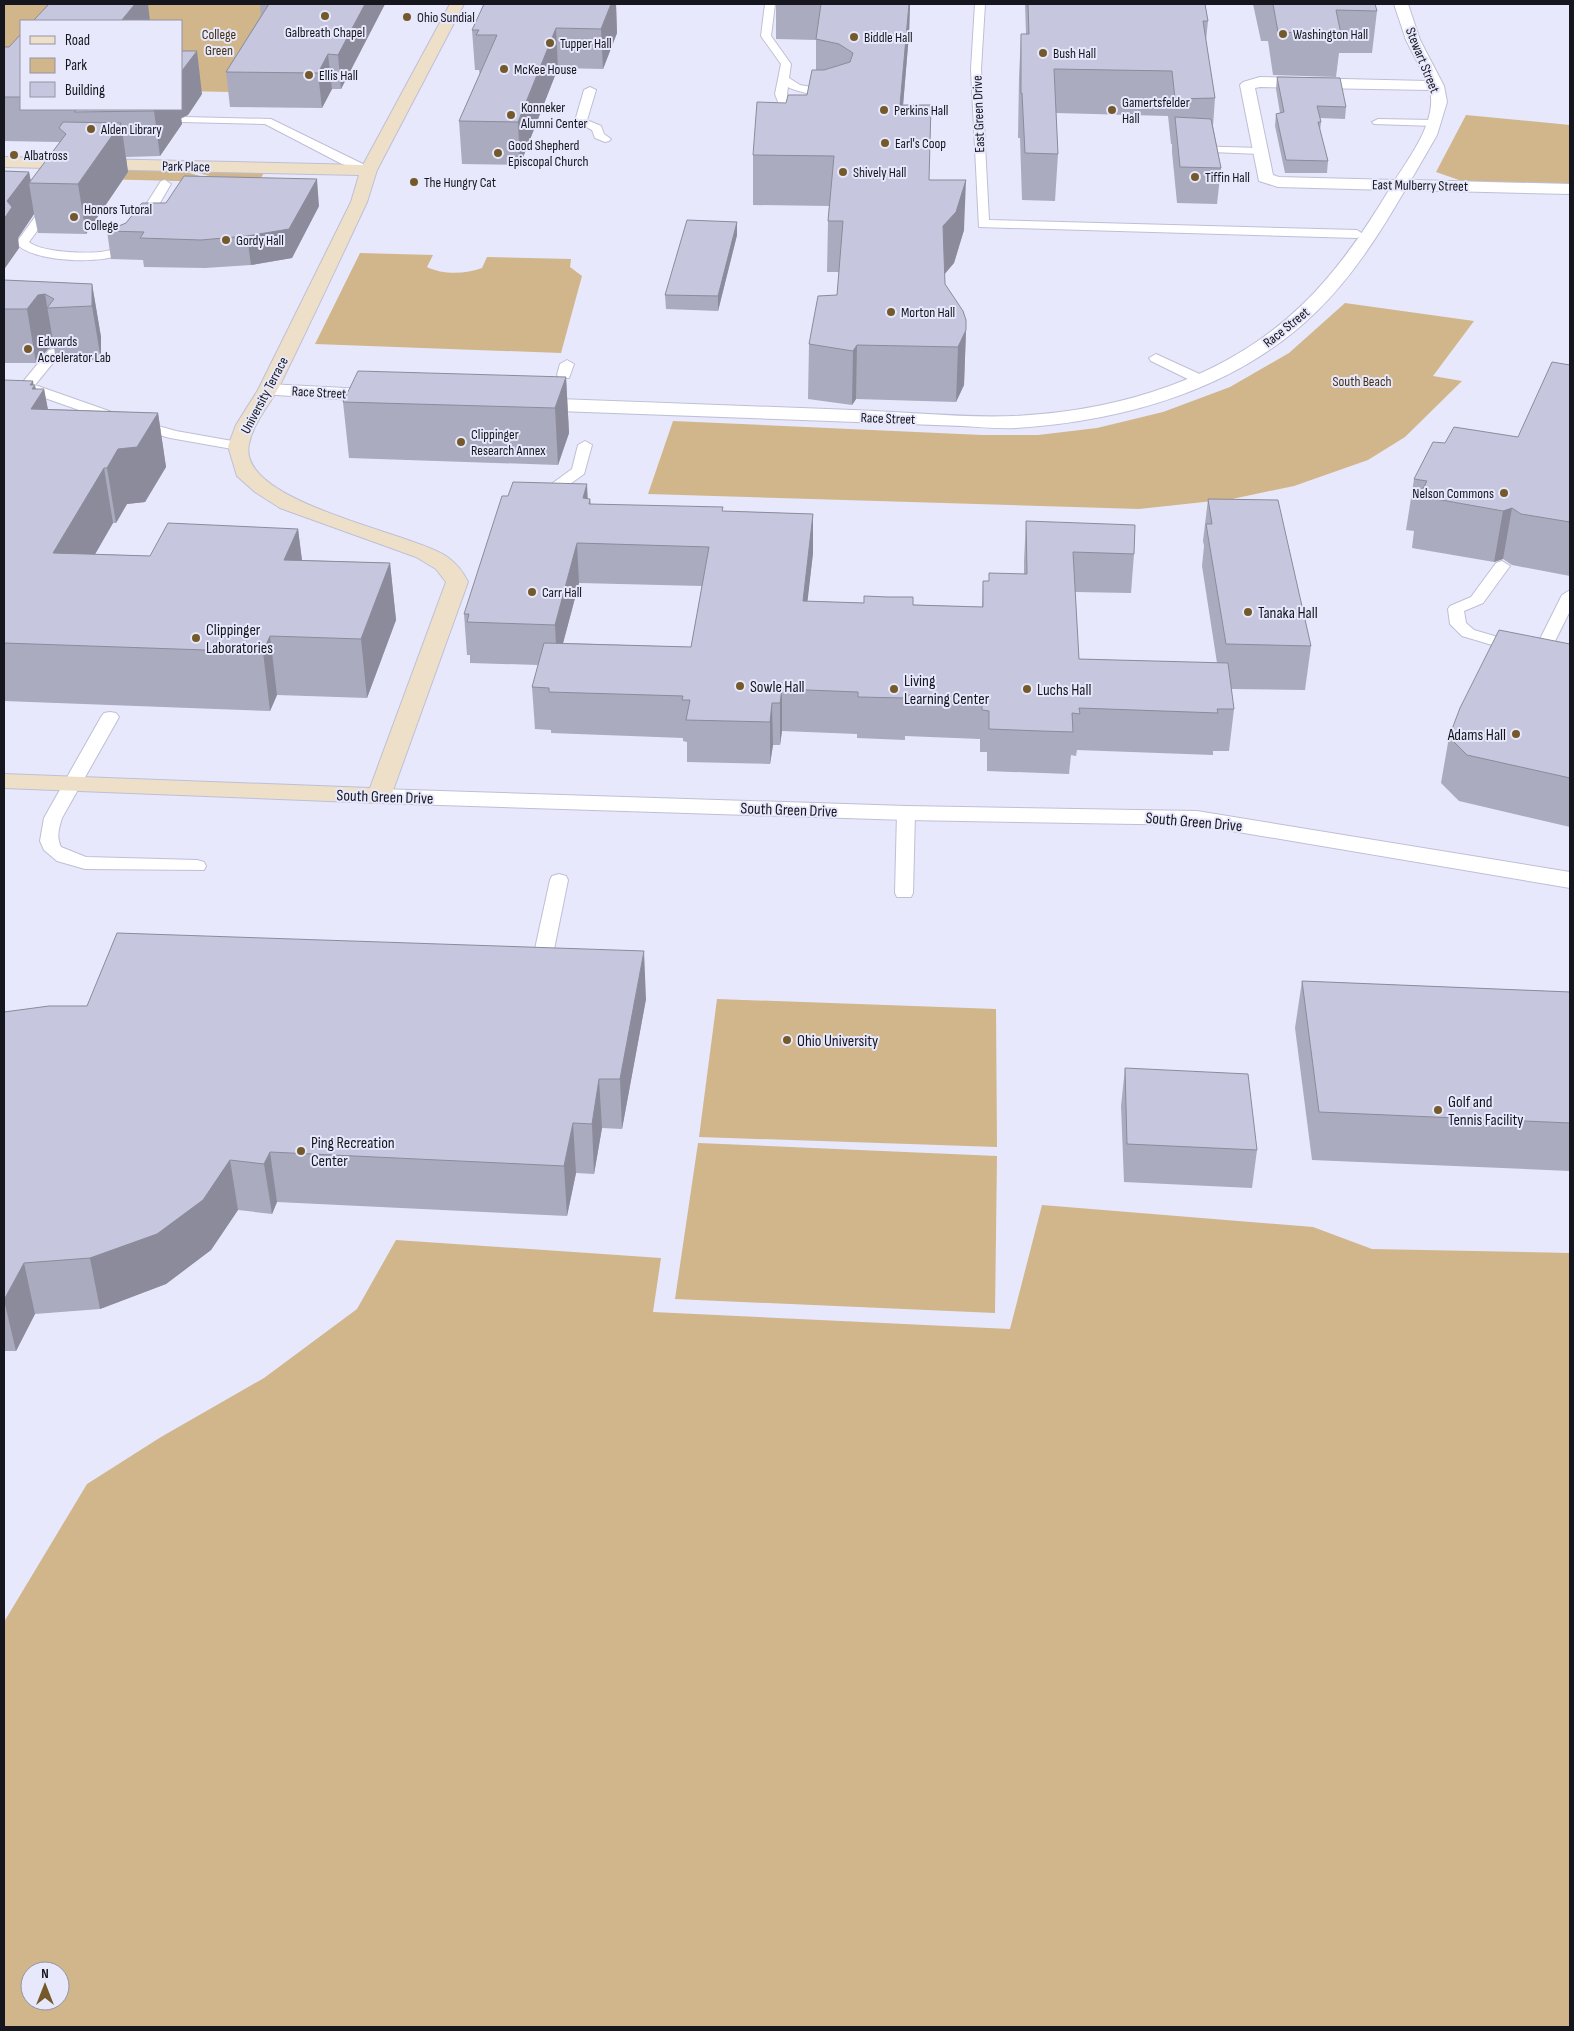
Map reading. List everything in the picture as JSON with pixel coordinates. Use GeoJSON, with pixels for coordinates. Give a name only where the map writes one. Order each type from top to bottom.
{"type":"FeatureCollection","features":[{"type":"Feature","properties":{"kind":"street","name":"University Terrace"},"geometry":{"type":"LineString","coordinates":[[379,796],[457,582],[453,572],[424,552],[287,504],[262,488],[244,472],[238,446],[246,425],[268,390],[363,189],[369,170],[457,4]]}},
{"type":"Feature","properties":{"kind":"street","name":"Stewart Street"},"geometry":{"type":"LineString","coordinates":[[1401,4],[1440,102],[1434,123],[1405,178]]}},
{"type":"Feature","properties":{"kind":"street"},"geometry":{"type":"LineString","coordinates":[[1260,151],[1247,87],[1250,84],[1260,82],[1435,86]]}},
{"type":"Feature","properties":{"kind":"street","name":"East Mulberry Street"},"geometry":{"type":"LineString","coordinates":[[1260,151],[1265,178],[1270,181],[1405,178],[1570,189]]}},
{"type":"Feature","properties":{"kind":"street","name":"Park Place"},"geometry":{"type":"LineString","coordinates":[[4,162],[369,170]]}},
{"type":"Feature","properties":{"kind":"street","name":"Race Street"},"geometry":{"type":"LineString","coordinates":[[515,403],[1013,422],[1066,418],[1112,410],[1150,400],[1201,380],[1266,344],[1309,309],[1371,236],[1405,178]]}},
{"type":"Feature","properties":{"kind":"street","name":"Park Place"},"geometry":{"type":"LineString","coordinates":[[146,184],[184,184]]}},
{"type":"Feature","properties":{"kind":"street"},"geometry":{"type":"LineString","coordinates":[[345,189],[363,189]]}},
{"type":"Feature","properties":{"kind":"street","name":"Race Street"},"geometry":{"type":"LineString","coordinates":[[268,390],[398,397]]}},
{"type":"Feature","properties":{"kind":"street","name":"South Green Drive"},"geometry":{"type":"LineString","coordinates":[[4,782],[906,813],[1197,818],[1570,880]]}},
{"type":"Feature","properties":{"kind":"lane"},"geometry":{"type":"LineString","coordinates":[[770,4],[766,36],[786,64],[781,94],[791,111],[783,136]]}},
{"type":"Feature","properties":{"kind":"lane","name":"East Green Drive"},"geometry":{"type":"LineString","coordinates":[[980,4],[976,69],[984,224],[1357,234]]}},
{"type":"Feature","properties":{"kind":"lane"},"geometry":{"type":"LineString","coordinates":[[784,80],[797,88],[828,92],[845,99]]}},
{"type":"Feature","properties":{"kind":"lane"},"geometry":{"type":"LineString","coordinates":[[590,90],[581,121],[597,128],[599,136],[605,139]]}},
{"type":"Feature","properties":{"kind":"lane"},"geometry":{"type":"LineString","coordinates":[[185,120],[267,121],[344,161],[369,170]]}},
{"type":"Feature","properties":{"kind":"lane"},"geometry":{"type":"LineString","coordinates":[[1378,122],[1434,123]]}},
{"type":"Feature","properties":{"kind":"lane"},"geometry":{"type":"LineString","coordinates":[[1174,148],[1260,151]]}},
{"type":"Feature","properties":{"kind":"lane"},"geometry":{"type":"LineString","coordinates":[[60,191],[22,242],[31,250],[61,256],[115,254],[126,246],[165,184]]}},
{"type":"Feature","properties":{"kind":"lane"},"geometry":{"type":"LineString","coordinates":[[26,387],[54,353]]}},
{"type":"Feature","properties":{"kind":"lane"},"geometry":{"type":"LineString","coordinates":[[1156,358],[1201,380]]}},
{"type":"Feature","properties":{"kind":"lane"},"geometry":{"type":"LineString","coordinates":[[4,388],[26,387],[121,420],[175,434],[238,446]]}},
{"type":"Feature","properties":{"kind":"lane"},"geometry":{"type":"LineString","coordinates":[[544,496],[579,471],[585,445]]}},
{"type":"Feature","properties":{"kind":"lane"},"geometry":{"type":"LineString","coordinates":[[1502,566],[1477,600],[1456,609],[1458,624],[1468,633],[1484,639],[1570,661]]}},
{"type":"Feature","properties":{"kind":"lane"},"geometry":{"type":"LineString","coordinates":[[1541,653],[1570,595]]}},
{"type":"Feature","properties":{"kind":"lane"},"geometry":{"type":"LineString","coordinates":[[110,717],[86,760],[69,784],[52,825],[49,839],[53,850],[67,858],[85,863],[197,866]]}},
{"type":"Feature","properties":{"kind":"lane"},"geometry":{"type":"LineString","coordinates":[[904,893],[906,813]]}},
{"type":"Feature","properties":{"kind":"lane"},"geometry":{"type":"LineString","coordinates":[[512,963],[541,964],[559,880]]}},
{"type":"Feature","properties":{"kind":"green space","name":"College Green"},"geometry":{"type":"Polygon","coordinates":[[[4,4],[289,4],[231,92],[182,91],[182,20],[20,20],[20,87],[4,87],[4,4]]]}},
{"type":"Feature","properties":{"kind":"green space"},"geometry":{"type":"Polygon","coordinates":[[[1466,115],[1570,125],[1570,185],[1462,181],[1436,172],[1466,115]]]}},
{"type":"Feature","properties":{"kind":"green space"},"geometry":{"type":"Polygon","coordinates":[[[177,169],[219,182],[95,179],[103,170],[177,169]]]}},
{"type":"Feature","properties":{"kind":"green space"},"geometry":{"type":"Polygon","coordinates":[[[184,169],[265,171],[258,183],[231,182],[184,169]]]}},
{"type":"Feature","properties":{"kind":"green space"},"geometry":{"type":"Polygon","coordinates":[[[360,253],[433,255],[427,267],[433,270],[454,273],[469,272],[482,268],[487,257],[571,259],[570,267],[582,276],[561,353],[315,344],[360,253]]]}},
{"type":"Feature","properties":{"kind":"green space","name":"South Beach"},"geometry":{"type":"Polygon","coordinates":[[[1345,303],[1474,321],[1433,376],[1462,381],[1405,437],[1368,460],[1294,486],[1232,499],[1139,509],[648,494],[673,421],[982,435],[1038,435],[1097,428],[1163,412],[1230,387],[1289,353],[1345,303]]]}},
{"type":"Feature","properties":{"kind":"green space"},"geometry":{"type":"Polygon","coordinates":[[[717,999],[996,1009],[997,1147],[699,1137],[717,999]]]}},
{"type":"Feature","properties":{"kind":"green space"},"geometry":{"type":"Polygon","coordinates":[[[698,1143],[997,1156],[995,1313],[675,1299],[698,1143]]]}},
{"type":"Feature","properties":{"kind":"green space"},"geometry":{"type":"Polygon","coordinates":[[[1042,1205],[1313,1227],[1372,1249],[1570,1253],[1570,2027],[4,2027],[4,1622],[87,1484],[161,1437],[264,1378],[357,1309],[396,1240],[661,1258],[653,1312],[1010,1329],[1042,1205]]]}},
{"type":"Feature","properties":{"kind":"building"},"geometry":{"type":"Polygon","coordinates":[[[49,4],[135,4],[122,20],[34,20],[49,4]]]}},
{"type":"Feature","properties":{"kind":"building"},"geometry":{"type":"Polygon","coordinates":[[[269,4],[365,4],[338,55],[328,54],[318,73],[226,72],[269,4]]]}},
{"type":"Feature","properties":{"kind":"building"},"geometry":{"type":"Polygon","coordinates":[[[484,4],[611,4],[601,29],[556,28],[518,122],[459,121],[497,35],[476,35],[479,30],[472,30],[484,4]]]}},
{"type":"Feature","properties":{"kind":"building"},"geometry":{"type":"Polygon","coordinates":[[[821,4],[909,4],[900,105],[931,105],[929,180],[966,180],[956,212],[943,226],[945,284],[963,311],[966,320],[966,330],[958,347],[857,345],[853,351],[809,344],[818,296],[837,295],[843,221],[828,221],[834,156],[753,155],[757,102],[786,103],[788,95],[807,95],[812,70],[824,70],[850,62],[853,53],[839,44],[816,39],[821,4]]]}},
{"type":"Feature","properties":{"kind":"building"},"geometry":{"type":"Polygon","coordinates":[[[1028,4],[1205,4],[1208,21],[1203,21],[1215,98],[1175,99],[1172,71],[1054,69],[1058,154],[1025,153],[1021,93],[1021,34],[1029,34],[1028,4]]]}},
{"type":"Feature","properties":{"kind":"building"},"geometry":{"type":"Polygon","coordinates":[[[1273,4],[1375,4],[1377,11],[1336,10],[1341,34],[1278,32],[1273,4]]]}},
{"type":"Feature","properties":{"kind":"building"},"geometry":{"type":"Polygon","coordinates":[[[20,35],[20,97],[4,97],[4,47],[9,47],[20,35]]]}},
{"type":"Feature","properties":{"kind":"building"},"geometry":{"type":"Polygon","coordinates":[[[182,51],[197,51],[182,71],[182,51]]]}},
{"type":"Feature","properties":{"kind":"building"},"geometry":{"type":"Polygon","coordinates":[[[1277,77],[1340,78],[1346,107],[1317,106],[1321,122],[1318,122],[1328,161],[1286,160],[1276,114],[1284,112],[1277,77]]]}},
{"type":"Feature","properties":{"kind":"building"},"geometry":{"type":"Polygon","coordinates":[[[76,110],[155,110],[154,111],[74,112],[76,110]]]}},
{"type":"Feature","properties":{"kind":"building"},"geometry":{"type":"Polygon","coordinates":[[[1175,117],[1211,119],[1221,168],[1180,167],[1175,117]]]}},
{"type":"Feature","properties":{"kind":"building"},"geometry":{"type":"Polygon","coordinates":[[[63,122],[121,123],[78,184],[29,183],[66,134],[59,128],[63,122]]]}},
{"type":"Feature","properties":{"kind":"building"},"geometry":{"type":"Polygon","coordinates":[[[4,171],[29,172],[7,201],[12,207],[4,219],[4,171]]]}},
{"type":"Feature","properties":{"kind":"building"},"geometry":{"type":"Polygon","coordinates":[[[184,176],[317,179],[289,229],[247,236],[201,240],[140,238],[144,232],[107,231],[126,223],[142,203],[166,203],[184,176]]]}},
{"type":"Feature","properties":{"kind":"building"},"geometry":{"type":"Polygon","coordinates":[[[687,220],[737,222],[718,296],[665,295],[687,220]]]}},
{"type":"Feature","properties":{"kind":"building"},"geometry":{"type":"Polygon","coordinates":[[[4,280],[92,284],[92,306],[47,308],[54,299],[45,294],[38,295],[27,309],[4,309],[4,280]]]}},
{"type":"Feature","properties":{"kind":"building"},"geometry":{"type":"Polygon","coordinates":[[[1552,362],[1570,365],[1570,522],[1521,514],[1512,508],[1503,511],[1419,496],[1427,481],[1414,479],[1433,442],[1445,443],[1454,427],[1518,437],[1552,362]]]}},
{"type":"Feature","properties":{"kind":"building"},"geometry":{"type":"Polygon","coordinates":[[[358,371],[566,377],[555,408],[343,402],[358,371]]]}},
{"type":"Feature","properties":{"kind":"building"},"geometry":{"type":"Polygon","coordinates":[[[4,380],[33,381],[30,385],[35,385],[32,389],[44,389],[31,409],[158,413],[137,447],[118,449],[107,468],[104,468],[53,553],[150,556],[168,523],[298,529],[284,560],[390,563],[361,639],[270,636],[263,652],[4,643],[4,380]]]}},
{"type":"Feature","properties":{"kind":"building"},"geometry":{"type":"Polygon","coordinates":[[[513,482],[587,484],[583,498],[590,499],[589,504],[723,507],[722,511],[813,514],[803,601],[864,603],[864,596],[913,597],[913,605],[983,607],[983,581],[989,581],[989,573],[1027,574],[1026,521],[1135,525],[1134,554],[1073,552],[1079,659],[1228,663],[1234,709],[1217,709],[1218,713],[1079,708],[1080,714],[1072,713],[1073,732],[989,729],[989,711],[982,710],[982,697],[906,695],[906,698],[858,697],[858,692],[782,689],[780,703],[772,703],[770,722],[686,720],[690,700],[682,700],[683,696],[549,692],[549,688],[532,687],[544,643],[691,647],[709,547],[577,543],[555,625],[467,622],[469,614],[464,614],[502,496],[508,496],[513,482]]]}},
{"type":"Feature","properties":{"kind":"building"},"geometry":{"type":"Polygon","coordinates":[[[1208,499],[1278,500],[1311,646],[1226,644],[1206,524],[1212,524],[1208,499]]]}},
{"type":"Feature","properties":{"kind":"building"},"geometry":{"type":"Polygon","coordinates":[[[1499,630],[1570,644],[1570,778],[1467,755],[1449,737],[1460,708],[1499,630]]]}},
{"type":"Feature","properties":{"kind":"building","name":"Ping Recreation Center"},"geometry":{"type":"Polygon","coordinates":[[[117,933],[644,951],[620,1079],[599,1079],[592,1124],[573,1123],[564,1166],[270,1152],[264,1164],[230,1160],[203,1200],[157,1234],[90,1258],[24,1263],[4,1300],[4,1012],[49,1006],[87,1006],[117,933]]]}},
{"type":"Feature","properties":{"kind":"building","name":"Golf and Tennis Facility"},"geometry":{"type":"Polygon","coordinates":[[[1302,981],[1570,992],[1570,1123],[1319,1112],[1302,981]]]}},
{"type":"Feature","properties":{"kind":"building"},"geometry":{"type":"Polygon","coordinates":[[[1125,1068],[1248,1074],[1257,1150],[1127,1144],[1125,1068]]]}},
{"type":"Feature","properties":{"kind":"place","name":"Galbreath Chapel"},"geometry":{"type":"Point","coordinates":[325,16]}},
{"type":"Feature","properties":{"kind":"place","name":"Ohio Sundial"},"geometry":{"type":"Point","coordinates":[407,17]}},
{"type":"Feature","properties":{"kind":"place","name":"Washington Hall"},"geometry":{"type":"Point","coordinates":[1283,34]}},
{"type":"Feature","properties":{"kind":"place","name":"Biddle Hall"},"geometry":{"type":"Point","coordinates":[854,37]}},
{"type":"Feature","properties":{"kind":"place","name":"Tupper Hall"},"geometry":{"type":"Point","coordinates":[550,43]}},
{"type":"Feature","properties":{"kind":"place","name":"Bush Hall"},"geometry":{"type":"Point","coordinates":[1043,53]}},
{"type":"Feature","properties":{"kind":"place","name":"McKee House"},"geometry":{"type":"Point","coordinates":[504,69]}},
{"type":"Feature","properties":{"kind":"place","name":"Ellis Hall"},"geometry":{"type":"Point","coordinates":[309,75]}},
{"type":"Feature","properties":{"kind":"place","name":"Perkins Hall"},"geometry":{"type":"Point","coordinates":[884,110]}},
{"type":"Feature","properties":{"kind":"place","name":"Gamertsfelder Hall"},"geometry":{"type":"Point","coordinates":[1112,110]}},
{"type":"Feature","properties":{"kind":"place","name":"Konneker Alumni Center"},"geometry":{"type":"Point","coordinates":[511,115]}},
{"type":"Feature","properties":{"kind":"place","name":"Alden Library"},"geometry":{"type":"Point","coordinates":[91,129]}},
{"type":"Feature","properties":{"kind":"place","name":"Earl's Coop"},"geometry":{"type":"Point","coordinates":[885,143]}},
{"type":"Feature","properties":{"kind":"place","name":"Good Shepherd Episcopal Church"},"geometry":{"type":"Point","coordinates":[498,153]}},
{"type":"Feature","properties":{"kind":"place","name":"Albatross"},"geometry":{"type":"Point","coordinates":[14,155]}},
{"type":"Feature","properties":{"kind":"place","name":"Shively Hall"},"geometry":{"type":"Point","coordinates":[843,172]}},
{"type":"Feature","properties":{"kind":"place","name":"Tiffin Hall"},"geometry":{"type":"Point","coordinates":[1195,177]}},
{"type":"Feature","properties":{"kind":"place","name":"The Hungry Cat"},"geometry":{"type":"Point","coordinates":[414,182]}},
{"type":"Feature","properties":{"kind":"place","name":"Honors Tutoral College"},"geometry":{"type":"Point","coordinates":[74,217]}},
{"type":"Feature","properties":{"kind":"place","name":"Gordy Hall"},"geometry":{"type":"Point","coordinates":[226,240]}},
{"type":"Feature","properties":{"kind":"place","name":"Morton Hall"},"geometry":{"type":"Point","coordinates":[891,312]}},
{"type":"Feature","properties":{"kind":"place","name":"Edwards Accelerator Lab"},"geometry":{"type":"Point","coordinates":[28,349]}},
{"type":"Feature","properties":{"kind":"place","name":"Clippinger Research Annex"},"geometry":{"type":"Point","coordinates":[461,442]}},
{"type":"Feature","properties":{"kind":"place","name":"Nelson Commons"},"geometry":{"type":"Point","coordinates":[1504,493]}},
{"type":"Feature","properties":{"kind":"place","name":"Carr Hall"},"geometry":{"type":"Point","coordinates":[532,592]}},
{"type":"Feature","properties":{"kind":"place","name":"Tanaka Hall"},"geometry":{"type":"Point","coordinates":[1248,612]}},
{"type":"Feature","properties":{"kind":"place","name":"Clippinger Laboratories"},"geometry":{"type":"Point","coordinates":[196,638]}},
{"type":"Feature","properties":{"kind":"place","name":"Sowle Hall"},"geometry":{"type":"Point","coordinates":[740,686]}},
{"type":"Feature","properties":{"kind":"place","name":"Living Learning Center"},"geometry":{"type":"Point","coordinates":[894,689]}},
{"type":"Feature","properties":{"kind":"place","name":"Luchs Hall"},"geometry":{"type":"Point","coordinates":[1027,689]}},
{"type":"Feature","properties":{"kind":"place","name":"Adams Hall"},"geometry":{"type":"Point","coordinates":[1516,734]}},
{"type":"Feature","properties":{"kind":"place","name":"Ohio University"},"geometry":{"type":"Point","coordinates":[787,1040]}},
{"type":"Feature","properties":{"kind":"place","name":"Golf and Tennis Facility"},"geometry":{"type":"Point","coordinates":[1438,1110]}},
{"type":"Feature","properties":{"kind":"place","name":"Ping Recreation Center"},"geometry":{"type":"Point","coordinates":[301,1151]}}]}
